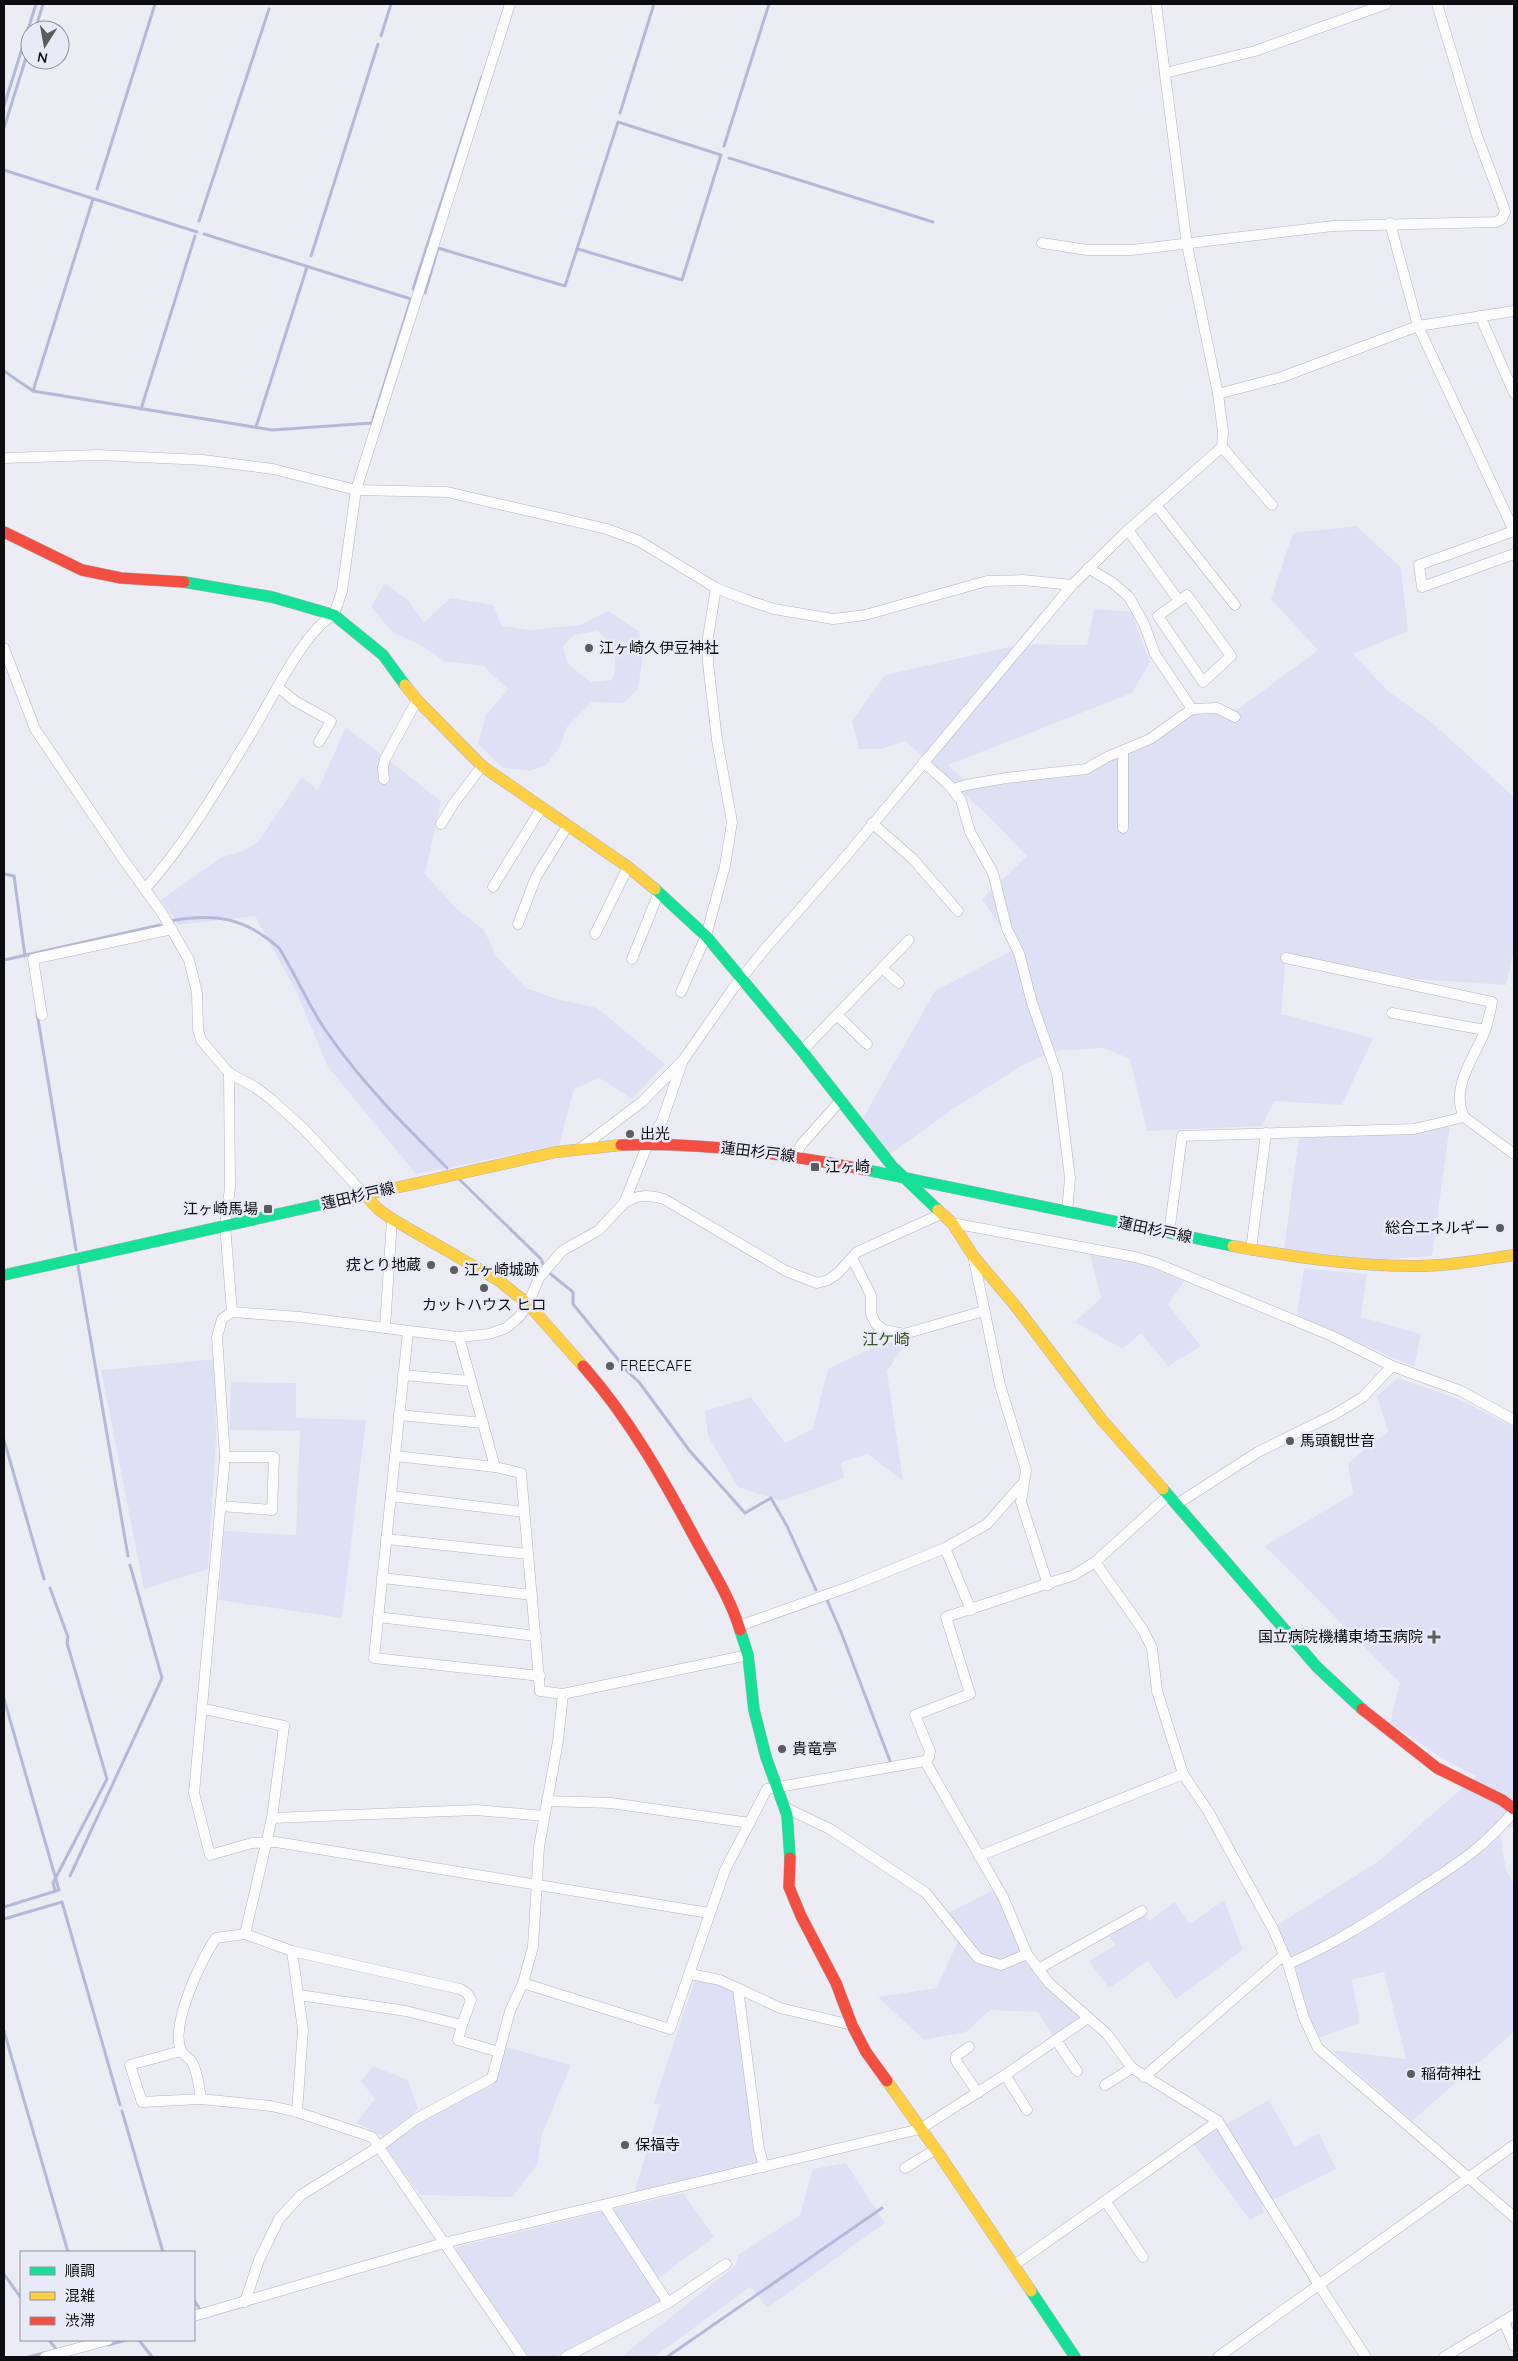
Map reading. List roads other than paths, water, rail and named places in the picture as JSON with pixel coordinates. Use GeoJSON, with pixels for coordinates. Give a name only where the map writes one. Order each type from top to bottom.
{"type":"FeatureCollection","features":[{"type":"Feature","properties":{"kind":"street"},"geometry":{"type":"LineString","coordinates":[[145,889],[170,860],[225,776],[278,687],[324,620],[334,615],[342,592],[356,490],[510,4]]}},
{"type":"Feature","properties":{"kind":"street"},"geometry":{"type":"LineString","coordinates":[[582,1148],[643,1101],[684,1059],[742,978],[1072,584],[1128,530],[1215,455],[1222,446],[1223,432],[1218,394],[1188,245],[1156,4]]}},
{"type":"Feature","properties":{"kind":"street"},"geometry":{"type":"LineString","coordinates":[[1165,73],[1255,51],[1386,4]]}},
{"type":"Feature","properties":{"kind":"street"},"geometry":{"type":"LineString","coordinates":[[1042,244],[1096,250],[1132,250],[1188,245],[1333,226],[1390,223],[1496,222],[1502,219],[1505,212],[1476,133],[1437,4]]}},
{"type":"Feature","properties":{"kind":"street"},"geometry":{"type":"LineString","coordinates":[[1390,223],[1418,326],[1514,531],[1419,565],[1422,587],[1514,554]]}},
{"type":"Feature","properties":{"kind":"street"},"geometry":{"type":"LineString","coordinates":[[1218,394],[1282,377],[1418,326],[1514,311]]}},
{"type":"Feature","properties":{"kind":"street"},"geometry":{"type":"LineString","coordinates":[[1480,316],[1514,393]]}},
{"type":"Feature","properties":{"kind":"street"},"geometry":{"type":"LineString","coordinates":[[1222,446],[1272,505]]}},
{"type":"Feature","properties":{"kind":"street"},"geometry":{"type":"LineString","coordinates":[[4,458],[98,455],[203,460],[273,469],[356,490],[447,492],[607,529],[639,541],[716,588],[774,608],[833,619],[865,615],[987,581],[1023,580],[1072,584]]}},
{"type":"Feature","properties":{"kind":"street"},"geometry":{"type":"LineString","coordinates":[[1156,505],[1235,605]]}},
{"type":"Feature","properties":{"kind":"street"},"geometry":{"type":"LineString","coordinates":[[1128,530],[1179,601]]}},
{"type":"Feature","properties":{"kind":"street"},"geometry":{"type":"LineString","coordinates":[[4,532],[82,570],[121,578],[179,581],[214,586],[272,597],[334,615],[383,655],[417,700],[482,766],[628,867],[659,892],[706,936],[802,1050],[904,1178],[952,1223],[974,1257],[1014,1304],[1102,1420],[1178,1504],[1317,1667],[1373,1720],[1437,1768],[1502,1800],[1514,1810],[1496,1834],[1469,1856],[1362,1926],[1317,1952],[1286,1960],[1144,2077]]}},
{"type":"Feature","properties":{"kind":"street"},"geometry":{"type":"LineString","coordinates":[[1088,568],[1113,583],[1130,597],[1144,624],[1155,654],[1192,708]]}},
{"type":"Feature","properties":{"kind":"street"},"geometry":{"type":"LineString","coordinates":[[681,992],[706,936],[725,866],[732,822],[717,740],[708,663],[708,637],[716,588]]}},
{"type":"Feature","properties":{"kind":"street"},"geometry":{"type":"LineString","coordinates":[[1187,596],[1231,656],[1202,682],[1158,616],[1179,601],[1187,596]]}},
{"type":"Feature","properties":{"kind":"street"},"geometry":{"type":"LineString","coordinates":[[4,648],[35,729],[172,929],[195,975],[201,1040],[228,1073],[255,1087],[304,1129],[378,1210],[475,1265],[505,1285],[528,1304],[598,1383],[662,1477],[719,1582],[739,1626],[748,1655],[754,1710],[766,1757],[784,1807],[790,1837],[789,1887],[801,1916],[836,1983],[852,2025],[866,2052],[938,2153],[1075,2357]]}},
{"type":"Feature","properties":{"kind":"street"},"geometry":{"type":"LineString","coordinates":[[278,687],[295,701],[331,720],[319,742]]}},
{"type":"Feature","properties":{"kind":"street"},"geometry":{"type":"LineString","coordinates":[[384,779],[382,767],[417,700]]}},
{"type":"Feature","properties":{"kind":"street"},"geometry":{"type":"LineString","coordinates":[[953,789],[966,785],[1027,775],[1080,771],[1107,756],[1150,739],[1192,708],[1217,708],[1235,717]]}},
{"type":"Feature","properties":{"kind":"street"},"geometry":{"type":"LineString","coordinates":[[1123,751],[1123,828]]}},
{"type":"Feature","properties":{"kind":"street"},"geometry":{"type":"LineString","coordinates":[[923,762],[953,789],[962,800],[972,837],[993,873],[1007,929],[1019,953],[1032,1003],[1060,1082],[1070,1178],[1067,1212]]}},
{"type":"Feature","properties":{"kind":"street"},"geometry":{"type":"LineString","coordinates":[[442,824],[454,803],[482,766]]}},
{"type":"Feature","properties":{"kind":"street"},"geometry":{"type":"LineString","coordinates":[[493,887],[542,807]]}},
{"type":"Feature","properties":{"kind":"street"},"geometry":{"type":"LineString","coordinates":[[872,823],[913,860],[958,910]]}},
{"type":"Feature","properties":{"kind":"street"},"geometry":{"type":"LineString","coordinates":[[518,924],[536,878],[568,826]]}},
{"type":"Feature","properties":{"kind":"street"},"geometry":{"type":"LineString","coordinates":[[595,934],[628,867]]}},
{"type":"Feature","properties":{"kind":"street"},"geometry":{"type":"LineString","coordinates":[[632,959],[659,892]]}},
{"type":"Feature","properties":{"kind":"street"},"geometry":{"type":"LineString","coordinates":[[42,1015],[33,959],[172,929]]}},
{"type":"Feature","properties":{"kind":"street"},"geometry":{"type":"LineString","coordinates":[[802,1050],[909,940]]}},
{"type":"Feature","properties":{"kind":"street"},"geometry":{"type":"LineString","coordinates":[[1286,958],[1492,1002],[1485,1030],[1463,1078],[1461,1110],[1464,1117],[1514,1154]]}},
{"type":"Feature","properties":{"kind":"street"},"geometry":{"type":"LineString","coordinates":[[882,968],[899,983]]}},
{"type":"Feature","properties":{"kind":"street"},"geometry":{"type":"LineString","coordinates":[[1392,1013],[1485,1030]]}},
{"type":"Feature","properties":{"kind":"street"},"geometry":{"type":"LineString","coordinates":[[837,1015],[867,1044]]}},
{"type":"Feature","properties":{"kind":"street"},"geometry":{"type":"LineString","coordinates":[[624,1203],[648,1146],[662,1121],[684,1059]]}},
{"type":"Feature","properties":{"kind":"street"},"geometry":{"type":"LineString","coordinates":[[228,1073],[230,1188],[226,1225],[232,1312]]}},
{"type":"Feature","properties":{"kind":"street"},"geometry":{"type":"LineString","coordinates":[[795,1156],[801,1145],[841,1100]]}},
{"type":"Feature","properties":{"kind":"street"},"geometry":{"type":"LineString","coordinates":[[1169,1233],[1182,1136],[1414,1129],[1464,1117]]}},
{"type":"Feature","properties":{"kind":"street"},"geometry":{"type":"LineString","coordinates":[[1251,1250],[1266,1133]]}},
{"type":"Feature","properties":{"kind":"street","name":"蓮田杉戸線"},"geometry":{"type":"LineString","coordinates":[[4,1276],[364,1194],[582,1148],[648,1146],[725,1148],[795,1156],[1251,1250],[1337,1264],[1390,1267],[1448,1265],[1514,1255]]}},
{"type":"Feature","properties":{"kind":"street"},"geometry":{"type":"LineString","coordinates":[[710,1913],[267,1841],[210,1855],[194,1793],[204,1709],[225,1457],[217,1337],[222,1319],[232,1312],[300,1317],[459,1337],[489,1334],[506,1328],[518,1317],[528,1304],[539,1278],[562,1251],[599,1230],[624,1203],[637,1196],[648,1195],[664,1199],[786,1272],[817,1283],[828,1280],[838,1274],[857,1252],[941,1214]]}},
{"type":"Feature","properties":{"kind":"street"},"geometry":{"type":"LineString","coordinates":[[385,1328],[392,1219]]}},
{"type":"Feature","properties":{"kind":"street"},"geometry":{"type":"LineString","coordinates":[[952,1223],[1136,1256],[1229,1292],[1332,1336],[1392,1366],[1461,1391],[1514,1420]]}},
{"type":"Feature","properties":{"kind":"street"},"geometry":{"type":"LineString","coordinates":[[974,1257],[1000,1385],[1026,1470],[1021,1502],[1048,1585]]}},
{"type":"Feature","properties":{"kind":"street"},"geometry":{"type":"LineString","coordinates":[[852,1258],[871,1295],[872,1314],[876,1324],[884,1330],[904,1334],[984,1311]]}},
{"type":"Feature","properties":{"kind":"street"},"geometry":{"type":"LineString","coordinates":[[408,1332],[374,1658],[540,1676]]}},
{"type":"Feature","properties":{"kind":"street"},"geometry":{"type":"LineString","coordinates":[[459,1337],[495,1467]]}},
{"type":"Feature","properties":{"kind":"street"},"geometry":{"type":"LineString","coordinates":[[1178,1504],[1258,1452],[1335,1414],[1363,1396],[1392,1366]]}},
{"type":"Feature","properties":{"kind":"street"},"geometry":{"type":"LineString","coordinates":[[403,1375],[471,1381]]}},
{"type":"Feature","properties":{"kind":"street"},"geometry":{"type":"LineString","coordinates":[[399,1416],[483,1423]]}},
{"type":"Feature","properties":{"kind":"street"},"geometry":{"type":"LineString","coordinates":[[395,1456],[495,1467],[521,1473],[540,1691],[563,1694],[748,1655]]}},
{"type":"Feature","properties":{"kind":"street"},"geometry":{"type":"LineString","coordinates":[[221,1506],[272,1510],[274,1457],[225,1457]]}},
{"type":"Feature","properties":{"kind":"street"},"geometry":{"type":"LineString","coordinates":[[739,1626],[854,1585],[944,1548],[986,1524],[1023,1483]]}},
{"type":"Feature","properties":{"kind":"street"},"geometry":{"type":"LineString","coordinates":[[523,1983],[670,2029],[725,1870],[766,1789],[926,1761],[930,1751],[915,1714],[970,1694],[946,1617],[1074,1575],[1094,1562],[1169,1495]]}},
{"type":"Feature","properties":{"kind":"street"},"geometry":{"type":"LineString","coordinates":[[391,1496],[524,1512]]}},
{"type":"Feature","properties":{"kind":"street"},"geometry":{"type":"LineString","coordinates":[[386,1538],[528,1554]]}},
{"type":"Feature","properties":{"kind":"street"},"geometry":{"type":"LineString","coordinates":[[944,1548],[971,1610]]}},
{"type":"Feature","properties":{"kind":"street"},"geometry":{"type":"LineString","coordinates":[[1094,1562],[1143,1630],[1152,1648],[1157,1691],[1183,1774],[1208,1811],[1273,1929],[1286,1960],[1304,2018],[1318,2048],[1514,2217]]}},
{"type":"Feature","properties":{"kind":"street"},"geometry":{"type":"LineString","coordinates":[[382,1578],[532,1595]]}},
{"type":"Feature","properties":{"kind":"street"},"geometry":{"type":"LineString","coordinates":[[378,1616],[536,1636]]}},
{"type":"Feature","properties":{"kind":"street"},"geometry":{"type":"LineString","coordinates":[[245,2302],[259,2260],[279,2219],[301,2195],[380,2146],[432,2110],[492,2078],[510,2011],[523,1983],[533,1947],[539,1846],[558,1742],[563,1694]]}},
{"type":"Feature","properties":{"kind":"street"},"geometry":{"type":"LineString","coordinates":[[204,1709],[284,1726],[272,1818],[245,1934]]}},
{"type":"Feature","properties":{"kind":"street"},"geometry":{"type":"LineString","coordinates":[[926,1761],[1004,1897],[1027,1954],[1038,1969],[1049,1983],[1107,2034],[1132,2068],[1218,2121],[1319,2285],[1366,2357]]}},
{"type":"Feature","properties":{"kind":"street"},"geometry":{"type":"LineString","coordinates":[[979,1856],[1183,1774]]}},
{"type":"Feature","properties":{"kind":"street"},"geometry":{"type":"LineString","coordinates":[[547,1801],[611,1803],[750,1823]]}},
{"type":"Feature","properties":{"kind":"street"},"geometry":{"type":"LineString","coordinates":[[784,1807],[830,1830],[926,1893],[978,1958],[1001,1965],[1027,1954]]}},
{"type":"Feature","properties":{"kind":"street"},"geometry":{"type":"LineString","coordinates":[[272,1818],[476,1810],[544,1816]]}},
{"type":"Feature","properties":{"kind":"street"},"geometry":{"type":"LineString","coordinates":[[1038,1969],[1142,1912]]}},
{"type":"Feature","properties":{"kind":"street"},"geometry":{"type":"LineString","coordinates":[[201,2099],[197,2074],[191,2060],[182,2051],[180,2036],[184,2006],[208,1949],[216,1938],[245,1934],[292,1951],[460,1989],[467,1993],[471,2000],[458,2040],[499,2052]]}},
{"type":"Feature","properties":{"kind":"street"},"geometry":{"type":"LineString","coordinates":[[292,1951],[303,2030],[297,2112]]}},
{"type":"Feature","properties":{"kind":"street"},"geometry":{"type":"LineString","coordinates":[[690,1974],[720,1980],[780,2008],[852,2025]]}},
{"type":"Feature","properties":{"kind":"street"},"geometry":{"type":"LineString","coordinates":[[738,1989],[759,2149],[764,2167]]}},
{"type":"Feature","properties":{"kind":"street"},"geometry":{"type":"LineString","coordinates":[[299,1995],[406,2011],[462,2025]]}},
{"type":"Feature","properties":{"kind":"street"},"geometry":{"type":"LineString","coordinates":[[195,2316],[444,2243],[920,2129],[978,2093],[1088,2018]]}},
{"type":"Feature","properties":{"kind":"street"},"geometry":{"type":"LineString","coordinates":[[1056,2040],[1077,2071]]}},
{"type":"Feature","properties":{"kind":"street"},"geometry":{"type":"LineString","coordinates":[[969,2047],[956,2056],[956,2061],[978,2093]]}},
{"type":"Feature","properties":{"kind":"street"},"geometry":{"type":"LineString","coordinates":[[182,2051],[130,2065],[142,2102],[201,2099],[271,2106],[297,2112],[372,2137],[380,2146],[522,2357]]}},
{"type":"Feature","properties":{"kind":"street"},"geometry":{"type":"LineString","coordinates":[[1105,2085],[1132,2068]]}},
{"type":"Feature","properties":{"kind":"street"},"geometry":{"type":"LineString","coordinates":[[1005,2075],[1027,2110]]}},
{"type":"Feature","properties":{"kind":"street"},"geometry":{"type":"LineString","coordinates":[[1014,2266],[1218,2121]]}},
{"type":"Feature","properties":{"kind":"street"},"geometry":{"type":"LineString","coordinates":[[1218,2357],[1514,2145]]}},
{"type":"Feature","properties":{"kind":"street"},"geometry":{"type":"LineString","coordinates":[[905,2168],[938,2153]]}},
{"type":"Feature","properties":{"kind":"street"},"geometry":{"type":"LineString","coordinates":[[1106,2202],[1143,2257]]}},
{"type":"Feature","properties":{"kind":"street"},"geometry":{"type":"LineString","coordinates":[[604,2205],[668,2303]]}},
{"type":"Feature","properties":{"kind":"street"},"geometry":{"type":"LineString","coordinates":[[566,2357],[668,2303],[726,2264]]}},
{"type":"Feature","properties":{"kind":"street"},"geometry":{"type":"LineString","coordinates":[[1444,2357],[1514,2315]]}},
{"type":"Feature","properties":{"kind":"street"},"geometry":{"type":"LineString","coordinates":[[1504,2321],[1514,2346]]}},
{"type":"Feature","properties":{"kind":"street"},"geometry":{"type":"LineString","coordinates":[[45,2357],[104,2341]]}},
{"type":"Feature","properties":{"kind":"waterway"},"geometry":{"type":"LineString","coordinates":[[4,106],[36,4]]}},
{"type":"Feature","properties":{"kind":"waterway"},"geometry":{"type":"LineString","coordinates":[[38,20],[43,4]]}},
{"type":"Feature","properties":{"kind":"waterway"},"geometry":{"type":"LineString","coordinates":[[97,189],[155,4]]}},
{"type":"Feature","properties":{"kind":"waterway"},"geometry":{"type":"LineString","coordinates":[[381,36],[391,4]]}},
{"type":"Feature","properties":{"kind":"waterway"},"geometry":{"type":"LineString","coordinates":[[620,113],[654,4]]}},
{"type":"Feature","properties":{"kind":"waterway"},"geometry":{"type":"LineString","coordinates":[[724,146],[769,4]]}},
{"type":"Feature","properties":{"kind":"waterway"},"geometry":{"type":"LineString","coordinates":[[199,221],[269,9]]}},
{"type":"Feature","properties":{"kind":"waterway"},"geometry":{"type":"LineString","coordinates":[[311,256],[378,44]]}},
{"type":"Feature","properties":{"kind":"waterway"},"geometry":{"type":"LineString","coordinates":[[4,128],[22,70]]}},
{"type":"Feature","properties":{"kind":"waterway"},"geometry":{"type":"LineString","coordinates":[[413,289],[482,77]]}},
{"type":"Feature","properties":{"kind":"waterway"},"geometry":{"type":"LineString","coordinates":[[425,293],[438,248],[565,286],[618,122],[721,155],[682,280],[578,249]]}},
{"type":"Feature","properties":{"kind":"waterway"},"geometry":{"type":"LineString","coordinates":[[729,158],[933,222]]}},
{"type":"Feature","properties":{"kind":"waterway"},"geometry":{"type":"LineString","coordinates":[[4,170],[197,232]]}},
{"type":"Feature","properties":{"kind":"waterway"},"geometry":{"type":"LineString","coordinates":[[33,391],[93,199]]}},
{"type":"Feature","properties":{"kind":"waterway"},"geometry":{"type":"LineString","coordinates":[[4,371],[33,391],[272,430],[372,423],[411,299],[204,234]]}},
{"type":"Feature","properties":{"kind":"waterway"},"geometry":{"type":"LineString","coordinates":[[141,409],[195,236]]}},
{"type":"Feature","properties":{"kind":"waterway"},"geometry":{"type":"LineString","coordinates":[[256,427],[307,267]]}},
{"type":"Feature","properties":{"kind":"waterway"},"geometry":{"type":"LineString","coordinates":[[4,874],[14,876],[25,956]]}},
{"type":"Feature","properties":{"kind":"waterway"},"geometry":{"type":"LineString","coordinates":[[170,921],[201,917],[228,920],[254,930],[279,948],[320,1021],[339,1050],[415,1136],[447,1168]]}},
{"type":"Feature","properties":{"kind":"waterway"},"geometry":{"type":"LineString","coordinates":[[4,960],[160,925]]}},
{"type":"Feature","properties":{"kind":"waterway"},"geometry":{"type":"LineString","coordinates":[[37,1013],[76,1250]]}},
{"type":"Feature","properties":{"kind":"waterway"},"geometry":{"type":"LineString","coordinates":[[460,1180],[541,1259],[543,1264]]}},
{"type":"Feature","properties":{"kind":"waterway"},"geometry":{"type":"LineString","coordinates":[[78,1266],[128,1556]]}},
{"type":"Feature","properties":{"kind":"waterway"},"geometry":{"type":"LineString","coordinates":[[547,1271],[573,1292],[573,1304],[629,1373],[639,1382],[689,1450],[745,1513],[771,1498],[787,1526],[816,1590]]}},
{"type":"Feature","properties":{"kind":"waterway"},"geometry":{"type":"LineString","coordinates":[[4,1440],[44,1579]]}},
{"type":"Feature","properties":{"kind":"waterway"},"geometry":{"type":"LineString","coordinates":[[70,1876],[162,1678],[130,1565]]}},
{"type":"Feature","properties":{"kind":"waterway"},"geometry":{"type":"LineString","coordinates":[[50,1588],[68,1637],[67,1643],[107,1779],[53,1883],[55,1890]]}},
{"type":"Feature","properties":{"kind":"waterway"},"geometry":{"type":"LineString","coordinates":[[827,1600],[890,1761]]}},
{"type":"Feature","properties":{"kind":"waterway"},"geometry":{"type":"LineString","coordinates":[[4,1699],[59,1890],[4,1907]]}},
{"type":"Feature","properties":{"kind":"waterway"},"geometry":{"type":"LineString","coordinates":[[4,1919],[62,1902],[120,2105]]}},
{"type":"Feature","properties":{"kind":"waterway"},"geometry":{"type":"LineString","coordinates":[[4,2031],[68,2251]]}},
{"type":"Feature","properties":{"kind":"waterway"},"geometry":{"type":"LineString","coordinates":[[122,2111],[163,2251]]}},
{"type":"Feature","properties":{"kind":"waterway"},"geometry":{"type":"LineString","coordinates":[[667,2357],[882,2208]]}},
{"type":"Feature","properties":{"kind":"waterway"},"geometry":{"type":"LineString","coordinates":[[4,2274],[20,2297]]}},
{"type":"Feature","properties":{"kind":"waterway"},"geometry":{"type":"LineString","coordinates":[[195,2302],[199,2308]]}},
{"type":"Feature","properties":{"kind":"waterway"},"geometry":{"type":"LineString","coordinates":[[50,2341],[56,2349]]}},
{"type":"Feature","properties":{"kind":"waterway"},"geometry":{"type":"LineString","coordinates":[[108,2345],[123,2341]]}},
{"type":"Feature","properties":{"kind":"waterway"},"geometry":{"type":"LineString","coordinates":[[140,2341],[152,2357]]}},
{"type":"Feature","properties":{"kind":"waterway"},"geometry":{"type":"LineString","coordinates":[[28,2357],[44,2353]]}},
{"type":"Feature","properties":{"kind":"place","name":"江ヶ崎久伊豆神社"},"geometry":{"type":"Point","coordinates":[589,648]}},
{"type":"Feature","properties":{"kind":"place","name":"出光"},"geometry":{"type":"Point","coordinates":[630,1134]}},
{"type":"Feature","properties":{"kind":"place","name":"江ヶ崎"},"geometry":{"type":"Point","coordinates":[815,1167]}},
{"type":"Feature","properties":{"kind":"place","name":"江ヶ崎馬場"},"geometry":{"type":"Point","coordinates":[268,1209]}},
{"type":"Feature","properties":{"kind":"place","name":"総合エネルギー"},"geometry":{"type":"Point","coordinates":[1500,1228]}},
{"type":"Feature","properties":{"kind":"place","name":"疣とり地蔵"},"geometry":{"type":"Point","coordinates":[431,1265]}},
{"type":"Feature","properties":{"kind":"place","name":"江ヶ崎城跡"},"geometry":{"type":"Point","coordinates":[454,1270]}},
{"type":"Feature","properties":{"kind":"place","name":"カットハウス ヒロ"},"geometry":{"type":"Point","coordinates":[484,1288]}},
{"type":"Feature","properties":{"kind":"place","name":"FREECAFE"},"geometry":{"type":"Point","coordinates":[610,1366]}},
{"type":"Feature","properties":{"kind":"place","name":"馬頭観世音"},"geometry":{"type":"Point","coordinates":[1290,1441]}},
{"type":"Feature","properties":{"kind":"place","name":"国立病院機構東埼玉病院"},"geometry":{"type":"Point","coordinates":[1434,1637]}},
{"type":"Feature","properties":{"kind":"place","name":"貴竜亭"},"geometry":{"type":"Point","coordinates":[782,1749]}},
{"type":"Feature","properties":{"kind":"place","name":"稲荷神社"},"geometry":{"type":"Point","coordinates":[1411,2074]}},
{"type":"Feature","properties":{"kind":"place","name":"保福寺"},"geometry":{"type":"Point","coordinates":[625,2145]}},
{"type":"Feature","properties":{"kind":"district","name":"江ケ崎"},"geometry":{"type":"Point","coordinates":[886,1339]}}]}
